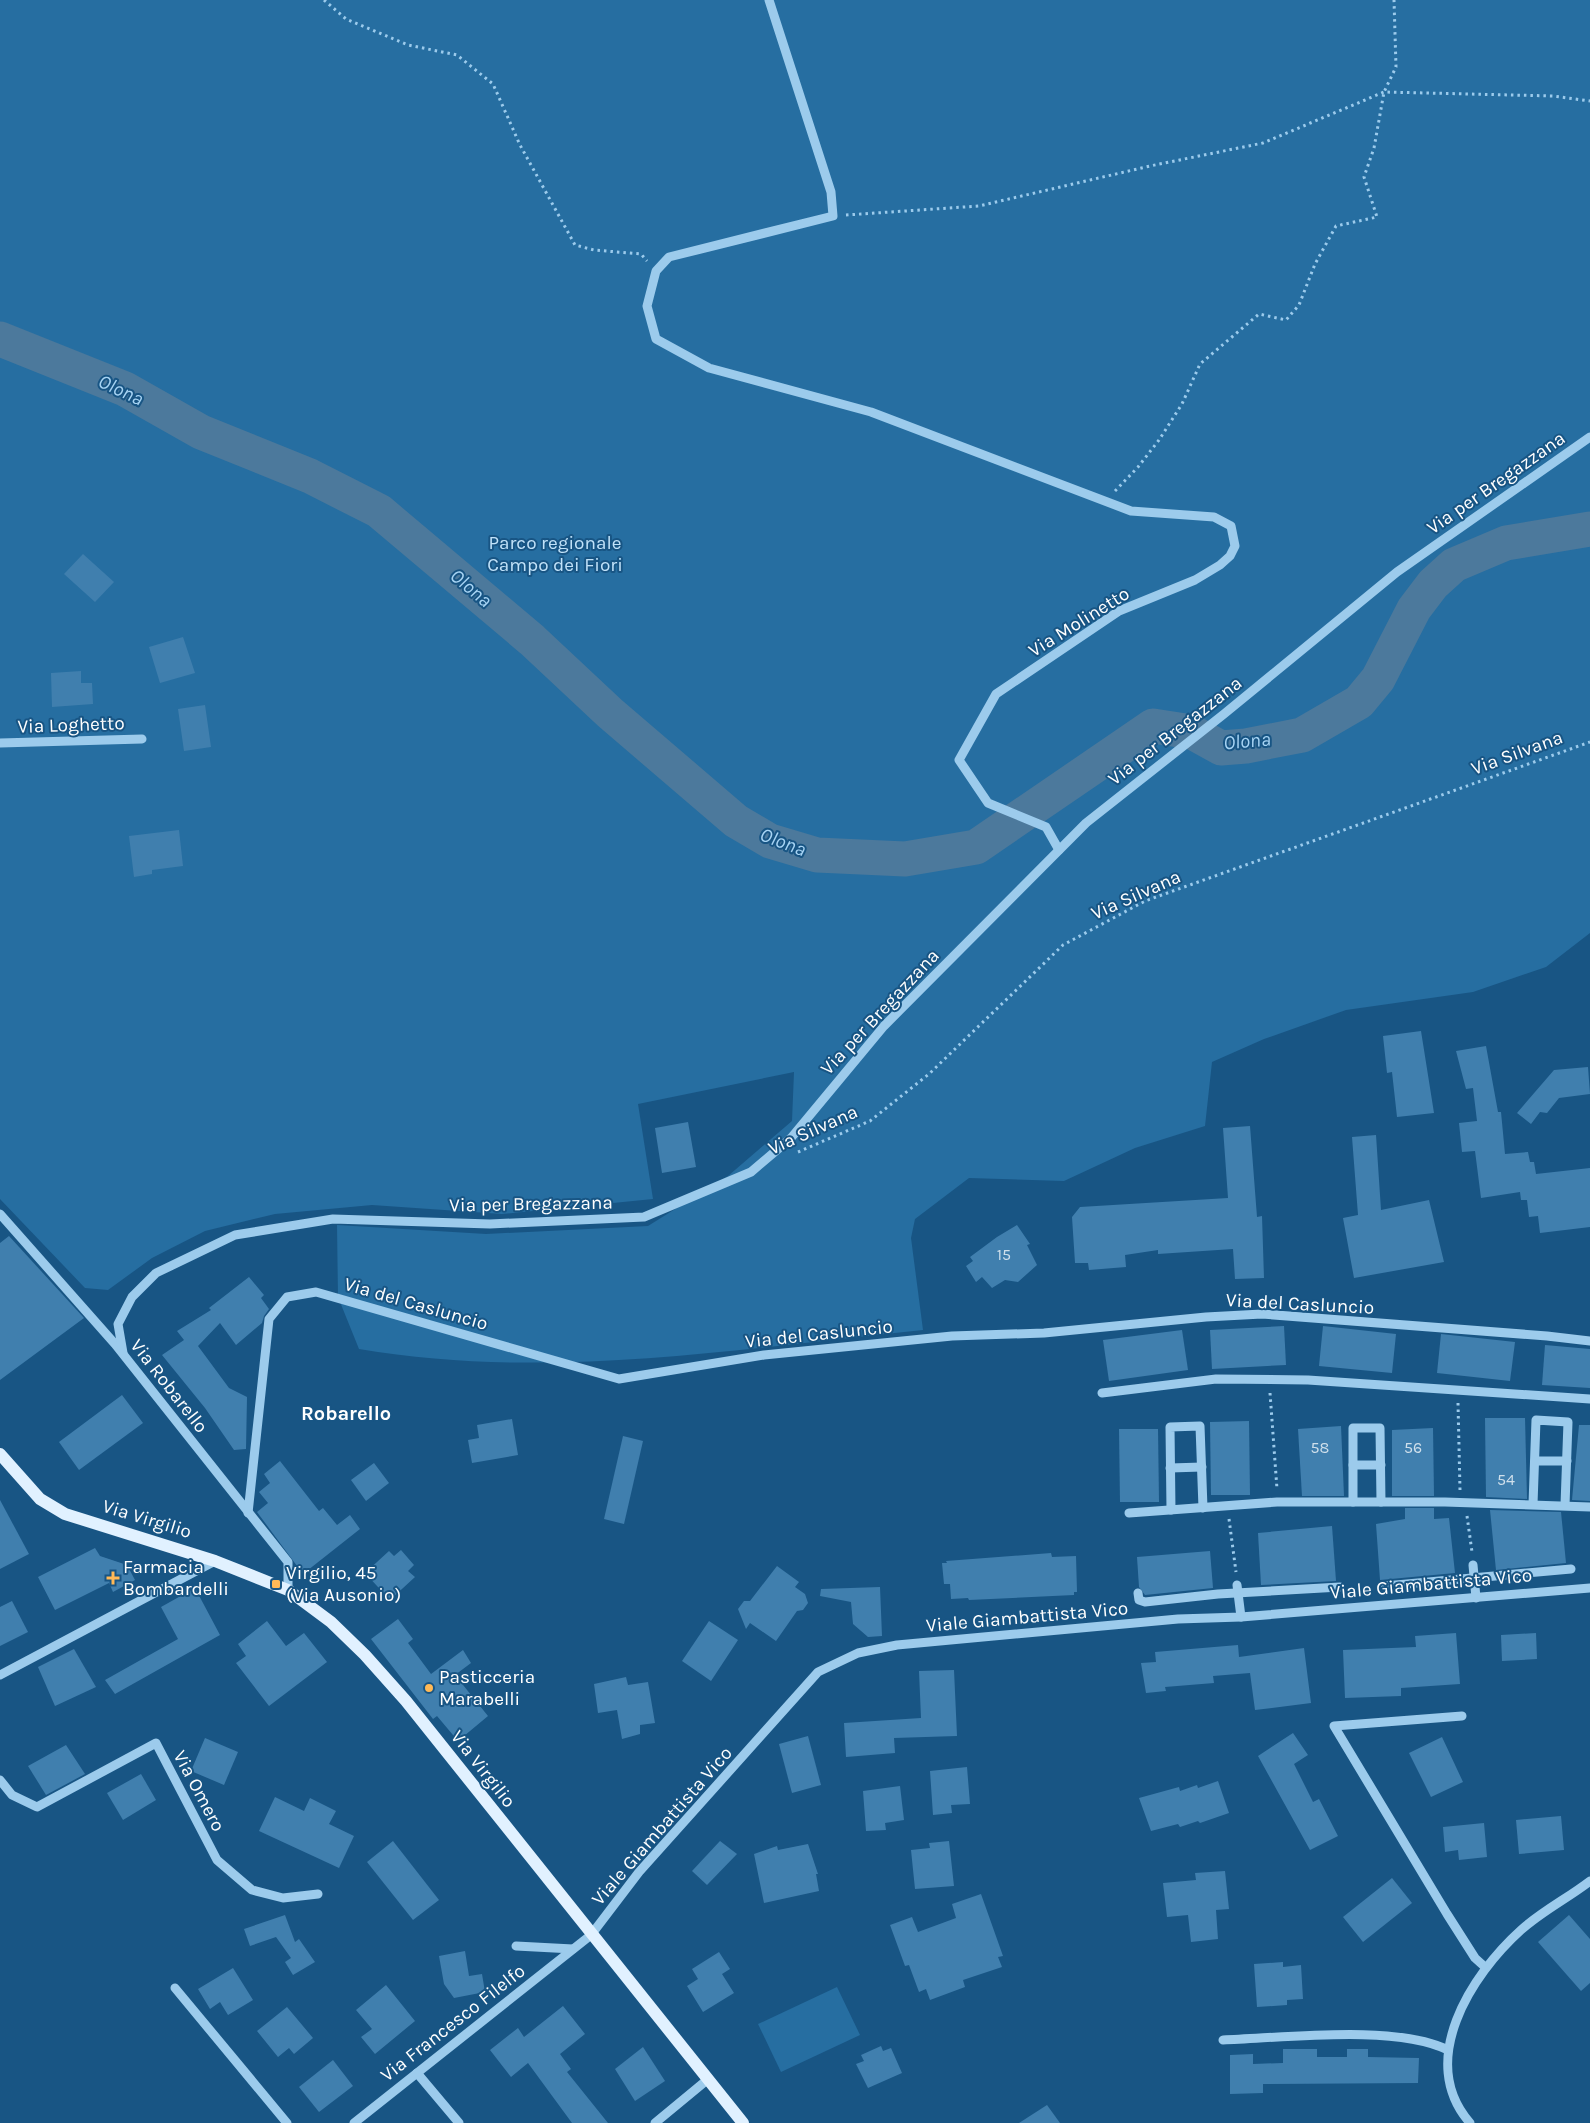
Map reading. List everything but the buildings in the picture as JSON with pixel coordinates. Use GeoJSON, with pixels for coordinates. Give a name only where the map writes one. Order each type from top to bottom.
{"type":"FeatureCollection","features":[{"type":"Feature","properties":{"kind":"main road","name":"Via Virgilio"},"geometry":{"type":"LineString","coordinates":[[0,1454],[40,1499],[65,1514],[215,1561],[288,1590],[331,1622],[365,1655],[406,1701],[743,2123]]}},
{"type":"Feature","properties":{"kind":"street"},"geometry":{"type":"LineString","coordinates":[[769,0],[831,192],[833,216],[669,257],[656,271],[647,306],[656,339],[709,368],[871,412],[1106,501]]}},
{"type":"Feature","properties":{"kind":"street","name":"Via per Bregazzana"},"geometry":{"type":"LineString","coordinates":[[123,1353],[118,1324],[132,1297],[156,1273],[235,1235],[333,1219],[490,1224],[644,1216],[752,1172],[791,1138],[884,1026],[1086,822],[1224,714],[1397,572],[1590,437]]}},
{"type":"Feature","properties":{"kind":"street","name":"Via Molinetto"},"geometry":{"type":"LineString","coordinates":[[1059,850],[1046,827],[988,803],[959,760],[996,694],[1119,611],[1195,580],[1220,565],[1230,556],[1235,546],[1231,526],[1214,517],[1131,511],[1106,501]]}},
{"type":"Feature","properties":{"kind":"street","name":"Via Loghetto"},"geometry":{"type":"LineString","coordinates":[[0,743],[142,739]]}},
{"type":"Feature","properties":{"kind":"street","name":"Via Robarello"},"geometry":{"type":"LineString","coordinates":[[0,1214],[123,1353],[288,1562],[288,1590]]}},
{"type":"Feature","properties":{"kind":"street","name":"Via del Casluncio"},"geometry":{"type":"LineString","coordinates":[[248,1513],[269,1319],[287,1297],[316,1292],[618,1379],[764,1355],[951,1336],[1044,1333],[1206,1316],[1262,1314],[1590,1341]]}},
{"type":"Feature","properties":{"kind":"street"},"geometry":{"type":"LineString","coordinates":[[1102,1393],[1216,1379],[1308,1380],[1590,1399]]}},
{"type":"Feature","properties":{"kind":"street"},"geometry":{"type":"LineString","coordinates":[[1533,1504],[1536,1420],[1568,1422],[1565,1505]]}},
{"type":"Feature","properties":{"kind":"street"},"geometry":{"type":"LineString","coordinates":[[1171,1510],[1170,1427],[1200,1426],[1203,1508]]}},
{"type":"Feature","properties":{"kind":"street"},"geometry":{"type":"LineString","coordinates":[[1353,1502],[1353,1428],[1380,1428],[1382,1502]]}},
{"type":"Feature","properties":{"kind":"street"},"geometry":{"type":"LineString","coordinates":[[1534,1461],[1567,1461]]}},
{"type":"Feature","properties":{"kind":"street"},"geometry":{"type":"LineString","coordinates":[[1353,1465],[1381,1465]]}},
{"type":"Feature","properties":{"kind":"street"},"geometry":{"type":"LineString","coordinates":[[1170,1468],[1202,1467]]}},
{"type":"Feature","properties":{"kind":"street"},"geometry":{"type":"LineString","coordinates":[[1129,1513],[1277,1502],[1533,1504],[1590,1507]]}},
{"type":"Feature","properties":{"kind":"street"},"geometry":{"type":"LineString","coordinates":[[0,1675],[215,1561]]}},
{"type":"Feature","properties":{"kind":"street"},"geometry":{"type":"LineString","coordinates":[[1473,1565],[1476,1598]]}},
{"type":"Feature","properties":{"kind":"street"},"geometry":{"type":"LineString","coordinates":[[1385,1586],[1571,1569]]}},
{"type":"Feature","properties":{"kind":"street"},"geometry":{"type":"LineString","coordinates":[[1138,1593],[1139,1600],[1145,1602],[1238,1589],[1340,1587]]}},
{"type":"Feature","properties":{"kind":"street","name":"Viale Giambattista Vico"},"geometry":{"type":"LineString","coordinates":[[591,1935],[639,1872],[818,1672],[858,1652],[897,1645],[1178,1619],[1241,1617],[1590,1588]]}},
{"type":"Feature","properties":{"kind":"street"},"geometry":{"type":"LineString","coordinates":[[1238,1589],[1241,1617]]}},
{"type":"Feature","properties":{"kind":"street"},"geometry":{"type":"LineString","coordinates":[[1462,1716],[1334,1726],[1442,1906],[1475,1958],[1486,1967]]}},
{"type":"Feature","properties":{"kind":"street","name":"Via Omero"},"geometry":{"type":"LineString","coordinates":[[0,1780],[12,1795],[37,1808],[156,1743],[216,1860],[252,1890],[283,1898],[318,1894]]}},
{"type":"Feature","properties":{"kind":"street"},"geometry":{"type":"LineString","coordinates":[[1470,2123],[1454,2099],[1448,2077],[1448,2050],[1456,2023],[1466,2000],[1486,1967],[1523,1928],[1590,1881]]}},
{"type":"Feature","properties":{"kind":"street","name":"Via Francesco Filelfo"},"geometry":{"type":"LineString","coordinates":[[354,2123],[591,1935]]}},
{"type":"Feature","properties":{"kind":"street","name":"Via Francesco Filelfo"},"geometry":{"type":"LineString","coordinates":[[516,1946],[573,1949]]}},
{"type":"Feature","properties":{"kind":"street"},"geometry":{"type":"LineString","coordinates":[[175,1988],[287,2123]]}},
{"type":"Feature","properties":{"kind":"street"},"geometry":{"type":"LineString","coordinates":[[1223,2040],[1370,2036],[1424,2040],[1448,2050]]}},
{"type":"Feature","properties":{"kind":"street"},"geometry":{"type":"LineString","coordinates":[[417,2073],[459,2123]]}},
{"type":"Feature","properties":{"kind":"street"},"geometry":{"type":"LineString","coordinates":[[654,2123],[707,2080]]}},
{"type":"Feature","properties":{"kind":"path"},"geometry":{"type":"LineString","coordinates":[[324,0],[346,19],[408,46],[457,55],[493,84],[520,145],[575,245],[594,250],[641,254],[656,271]]}},
{"type":"Feature","properties":{"kind":"path"},"geometry":{"type":"LineString","coordinates":[[1106,501],[1138,467],[1159,440],[1182,404],[1200,364],[1259,314],[1286,320],[1299,305],[1315,264],[1336,226],[1377,217],[1364,177],[1374,148],[1384,92],[1396,67],[1394,0]]}},
{"type":"Feature","properties":{"kind":"path"},"geometry":{"type":"LineString","coordinates":[[833,216],[979,206],[1150,166],[1263,143],[1384,92],[1553,96],[1590,102]]}},
{"type":"Feature","properties":{"kind":"path","name":"Via Silvana"},"geometry":{"type":"LineString","coordinates":[[797,1152],[870,1120],[929,1074],[1063,945],[1145,901],[1590,742]]}},
{"type":"Feature","properties":{"kind":"path"},"geometry":{"type":"LineString","coordinates":[[1269,1380],[1277,1502]]}},
{"type":"Feature","properties":{"kind":"path"},"geometry":{"type":"LineString","coordinates":[[1458,1391],[1462,1503],[1473,1565]]}},
{"type":"Feature","properties":{"kind":"path"},"geometry":{"type":"LineString","coordinates":[[1227,1506],[1238,1589]]}},
{"type":"Feature","properties":{"kind":"green space","name":"Parco regionale Campo dei Fiori"},"geometry":{"type":"Polygon","coordinates":[[[0,0],[1590,0],[1590,933],[1546,967],[1473,992],[1346,1010],[1264,1039],[1212,1062],[1205,1126],[1135,1148],[1064,1181],[969,1178],[915,1219],[911,1238],[923,1330],[712,1353],[571,1362],[500,1362],[429,1358],[359,1349],[338,1297],[337,1225],[486,1234],[648,1226],[728,1176],[792,1121],[794,1072],[638,1104],[653,1199],[502,1214],[372,1205],[275,1214],[205,1231],[152,1258],[108,1290],[85,1288],[0,1199],[0,0]]]}},
{"type":"Feature","properties":{"kind":"green space"},"geometry":{"type":"Polygon","coordinates":[[[837,1987],[860,2035],[781,2072],[758,2024],[837,1987]]]}},
{"type":"Feature","properties":{"kind":"waterway","name":"Olona"},"geometry":{"type":"LineString","coordinates":[[0,339],[125,389],[201,432],[310,476],[379,511],[532,640],[610,713],[736,821],[770,841],[817,855],[905,859],[976,847],[1153,726],[1192,732],[1221,748],[1246,746],[1302,735],[1359,702],[1378,679],[1414,609],[1433,584],[1454,565],[1506,543],[1590,529]]}},
{"type":"Feature","properties":{"kind":"place","name":"Farmacia Bombardelli"},"geometry":{"type":"Point","coordinates":[113,1578]}},
{"type":"Feature","properties":{"kind":"place","name":"Virgilio, 45 (Via Ausonio)"},"geometry":{"type":"Point","coordinates":[276,1584]}},
{"type":"Feature","properties":{"kind":"place","name":"Pasticceria Marabelli"},"geometry":{"type":"Point","coordinates":[429,1688]}},
{"type":"Feature","properties":{"kind":"district","name":"Robarello"},"geometry":{"type":"Point","coordinates":[346,1413]}}]}
